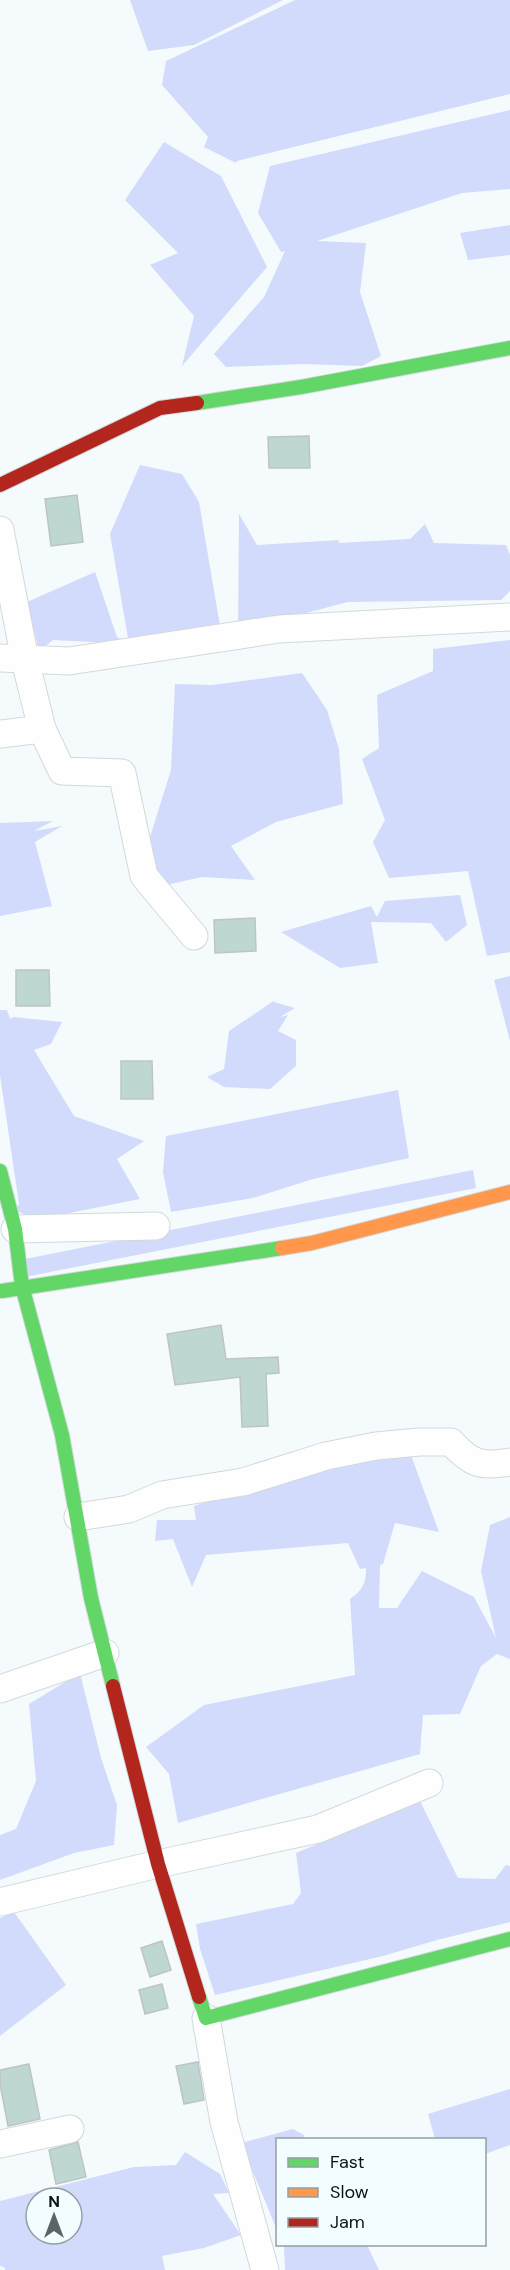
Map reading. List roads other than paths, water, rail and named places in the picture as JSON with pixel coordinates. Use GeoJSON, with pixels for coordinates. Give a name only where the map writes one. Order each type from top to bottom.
{"type":"FeatureCollection","features":[{"type":"Feature","properties":{"kind":"street"},"geometry":{"type":"LineString","coordinates":[[0,485],[160,408],[301,387],[510,348]]}},
{"type":"Feature","properties":{"kind":"street"},"geometry":{"type":"LineString","coordinates":[[0,530],[12,659],[62,771],[122,773],[144,876],[194,936]]}},
{"type":"Feature","properties":{"kind":"street"},"geometry":{"type":"LineString","coordinates":[[12,659],[69,660],[279,629],[510,617]]}},
{"type":"Feature","properties":{"kind":"street"},"geometry":{"type":"LineString","coordinates":[[0,734],[42,729]]}},
{"type":"Feature","properties":{"kind":"street"},"geometry":{"type":"LineString","coordinates":[[0,1171],[15,1229],[22,1286],[62,1435],[91,1598],[158,1864],[206,2018],[224,2122],[265,2270]]}},
{"type":"Feature","properties":{"kind":"street"},"geometry":{"type":"LineString","coordinates":[[0,1291],[312,1243],[510,1192]]}},
{"type":"Feature","properties":{"kind":"street"},"geometry":{"type":"LineString","coordinates":[[15,1229],[156,1226]]}},
{"type":"Feature","properties":{"kind":"street"},"geometry":{"type":"LineString","coordinates":[[78,1516],[129,1509],[162,1495],[243,1482],[326,1456],[376,1446],[451,1442],[466,1458],[489,1465],[510,1462]]}},
{"type":"Feature","properties":{"kind":"street"},"geometry":{"type":"LineString","coordinates":[[0,1689],[105,1653]]}},
{"type":"Feature","properties":{"kind":"street"},"geometry":{"type":"LineString","coordinates":[[0,1902],[158,1864],[318,1830],[429,1783]]}},
{"type":"Feature","properties":{"kind":"street"},"geometry":{"type":"LineString","coordinates":[[206,2018],[510,1939]]}},
{"type":"Feature","properties":{"kind":"street"},"geometry":{"type":"LineString","coordinates":[[0,2144],[70,2129]]}},
{"type":"Feature","properties":{"kind":"water"},"geometry":{"type":"Polygon","coordinates":[[[130,0],[283,0],[194,45],[148,51],[130,0]]]}},
{"type":"Feature","properties":{"kind":"water"},"geometry":{"type":"Polygon","coordinates":[[[295,0],[510,0],[510,94],[236,163],[204,147],[208,137],[162,85],[166,61],[295,0]]]}},
{"type":"Feature","properties":{"kind":"water"},"geometry":{"type":"Polygon","coordinates":[[[510,110],[510,189],[462,193],[317,241],[366,243],[360,292],[381,356],[362,366],[304,364],[226,367],[214,354],[264,297],[285,251],[281,252],[258,213],[270,166],[510,110]]]}},
{"type":"Feature","properties":{"kind":"water"},"geometry":{"type":"Polygon","coordinates":[[[164,142],[221,176],[267,267],[182,366],[194,316],[150,265],[178,253],[125,200],[164,142]]]}},
{"type":"Feature","properties":{"kind":"water"},"geometry":{"type":"Polygon","coordinates":[[[510,225],[510,255],[468,260],[460,233],[510,225]]]}},
{"type":"Feature","properties":{"kind":"water"},"geometry":{"type":"Polygon","coordinates":[[[140,465],[182,474],[199,502],[220,626],[128,638],[110,534],[140,465]]]}},
{"type":"Feature","properties":{"kind":"water"},"geometry":{"type":"Polygon","coordinates":[[[239,514],[257,545],[410,539],[425,524],[434,543],[506,545],[510,555],[510,591],[501,600],[348,602],[238,631],[239,514]]]}},
{"type":"Feature","properties":{"kind":"water"},"geometry":{"type":"Polygon","coordinates":[[[95,572],[117,637],[130,644],[53,640],[39,651],[27,602],[95,572]]]}},
{"type":"Feature","properties":{"kind":"water"},"geometry":{"type":"Polygon","coordinates":[[[510,640],[510,952],[487,956],[468,871],[389,878],[373,842],[385,820],[362,759],[379,748],[377,695],[433,671],[433,649],[510,640]]]}},
{"type":"Feature","properties":{"kind":"water"},"geometry":{"type":"Polygon","coordinates":[[[302,673],[327,710],[339,749],[343,804],[276,822],[231,846],[255,880],[202,877],[157,887],[150,837],[171,770],[175,684],[212,685],[302,673]]]}},
{"type":"Feature","properties":{"kind":"water"},"geometry":{"type":"Polygon","coordinates":[[[53,821],[34,831],[62,826],[35,842],[52,906],[0,916],[0,823],[53,821]]]}},
{"type":"Feature","properties":{"kind":"water"},"geometry":{"type":"Polygon","coordinates":[[[460,895],[467,925],[446,942],[431,923],[371,922],[378,963],[340,968],[281,932],[371,906],[377,917],[385,901],[460,895]]]}},
{"type":"Feature","properties":{"kind":"water"},"geometry":{"type":"Polygon","coordinates":[[[510,976],[510,1041],[494,980],[510,976]]]}},
{"type":"Feature","properties":{"kind":"water"},"geometry":{"type":"Polygon","coordinates":[[[275,1000],[274,1002],[295,1008],[280,1017],[288,1015],[278,1031],[296,1040],[296,1066],[270,1089],[224,1087],[207,1077],[224,1069],[229,1031],[275,1000]]]}},
{"type":"Feature","properties":{"kind":"water"},"geometry":{"type":"Polygon","coordinates":[[[0,1010],[7,1010],[10,1019],[13,1017],[62,1022],[51,1044],[34,1050],[74,1116],[144,1141],[117,1159],[140,1199],[34,1220],[16,1210],[19,1204],[0,1075],[0,1010]]]}},
{"type":"Feature","properties":{"kind":"water"},"geometry":{"type":"Polygon","coordinates":[[[398,1090],[409,1158],[313,1179],[253,1198],[171,1212],[163,1172],[166,1136],[398,1090]]]}},
{"type":"Feature","properties":{"kind":"water"},"geometry":{"type":"Polygon","coordinates":[[[473,1170],[476,1188],[20,1278],[20,1260],[473,1170]]]}},
{"type":"Feature","properties":{"kind":"water"},"geometry":{"type":"Polygon","coordinates":[[[376,1446],[411,1455],[439,1532],[395,1523],[383,1564],[380,1565],[379,1608],[397,1608],[422,1571],[474,1597],[496,1638],[481,1571],[490,1525],[510,1517],[510,1659],[497,1654],[481,1666],[460,1714],[423,1715],[420,1754],[178,1823],[169,1774],[146,1747],[204,1705],[355,1675],[350,1599],[363,1586],[366,1568],[360,1569],[348,1543],[206,1555],[192,1587],[173,1539],[155,1541],[157,1520],[196,1520],[194,1506],[376,1446]]]}},
{"type":"Feature","properties":{"kind":"water"},"geometry":{"type":"Polygon","coordinates":[[[80,1673],[101,1758],[117,1805],[114,1845],[74,1853],[0,1880],[0,1835],[16,1829],[36,1781],[29,1704],[80,1673]]]}},
{"type":"Feature","properties":{"kind":"water"},"geometry":{"type":"Polygon","coordinates":[[[420,1801],[458,1878],[495,1879],[506,1865],[510,1866],[510,1922],[383,1956],[215,1995],[200,1949],[196,1924],[293,1904],[301,1893],[296,1853],[420,1801]]]}},
{"type":"Feature","properties":{"kind":"water"},"geometry":{"type":"Polygon","coordinates":[[[14,1912],[66,1985],[0,2036],[0,1918],[14,1912]]]}},
{"type":"Feature","properties":{"kind":"water"},"geometry":{"type":"Polygon","coordinates":[[[510,2089],[510,2145],[486,2154],[486,2138],[435,2138],[428,2114],[510,2089]]]}},
{"type":"Feature","properties":{"kind":"water"},"geometry":{"type":"Polygon","coordinates":[[[293,2129],[304,2135],[303,2138],[276,2138],[276,2228],[241,2143],[293,2129]]]}},
{"type":"Feature","properties":{"kind":"water"},"geometry":{"type":"Polygon","coordinates":[[[185,2152],[220,2174],[229,2193],[213,2194],[241,2235],[204,2248],[162,2256],[165,2270],[5,2270],[0,2266],[0,2201],[24,2195],[24,2246],[84,2246],[84,2186],[59,2186],[134,2167],[176,2165],[185,2152]]]}},
{"type":"Feature","properties":{"kind":"water"},"geometry":{"type":"Polygon","coordinates":[[[284,2246],[367,2246],[379,2270],[285,2270],[284,2246]]]}}]}
